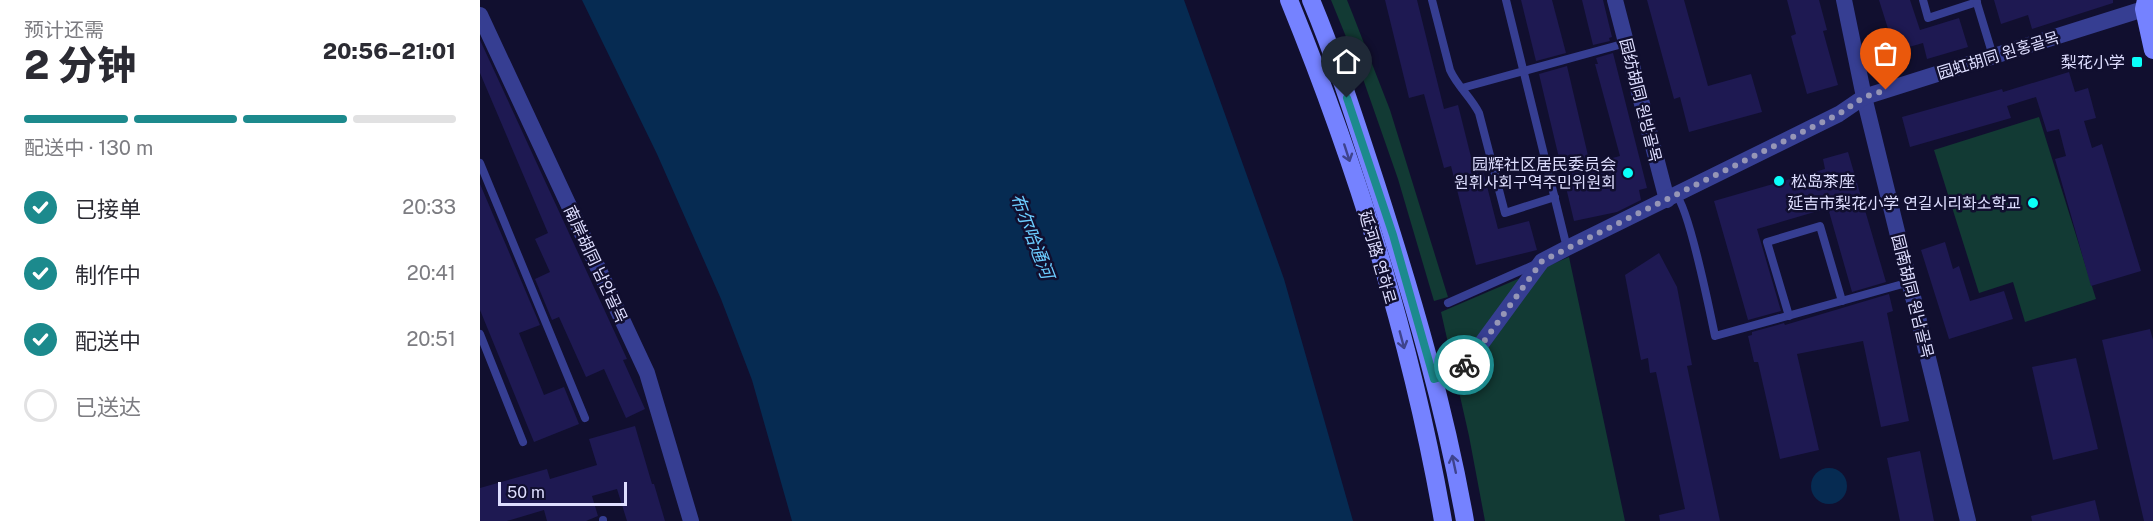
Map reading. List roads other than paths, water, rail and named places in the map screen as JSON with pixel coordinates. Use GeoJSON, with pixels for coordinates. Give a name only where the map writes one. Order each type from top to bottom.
{"type":"FeatureCollection","features":[{"type":"Feature","properties":{"kind":"main road","name":"延河路 연하로"},"geometry":{"type":"LineString","coordinates":[[1289,0],[1341,136],[1380,259],[1422,416],[1443,521]]}},
{"type":"Feature","properties":{"kind":"main road","name":"延河路 연하로"},"geometry":{"type":"LineString","coordinates":[[1311,0],[1364,145],[1393,235],[1434,379],[1465,521]]}},
{"type":"Feature","properties":{"kind":"main road"},"geometry":{"type":"LineString","coordinates":[[2148,5],[2153,50]]}},
{"type":"Feature","properties":{"kind":"street","name":"园纺胡同 원방골목"},"geometry":{"type":"LineString","coordinates":[[1615,0],[1671,198]]}},
{"type":"Feature","properties":{"kind":"street","name":"园南胡同 원남골목"},"geometry":{"type":"LineString","coordinates":[[1844,0],[1864,97],[1968,521]]}},
{"type":"Feature","properties":{"kind":"street","name":"园虹胡同 원홍골목"},"geometry":{"type":"LineString","coordinates":[[1434,379],[1450,374],[1468,362],[1542,261],[1839,114],[1864,97],[2148,5]]}},
{"type":"Feature","properties":{"kind":"street","name":"南岸胡同 남안골목"},"geometry":{"type":"LineString","coordinates":[[480,15],[647,373],[691,521]]}},
{"type":"Feature","properties":{"kind":"lane"},"geometry":{"type":"LineString","coordinates":[[1432,0],[1450,70],[1474,102],[1479,113],[1505,213],[1555,197]]}},
{"type":"Feature","properties":{"kind":"lane"},"geometry":{"type":"LineString","coordinates":[[1506,0],[1567,248]]}},
{"type":"Feature","properties":{"kind":"lane"},"geometry":{"type":"LineString","coordinates":[[1923,0],[1928,18],[1977,1],[1993,56]]}},
{"type":"Feature","properties":{"kind":"lane"},"geometry":{"type":"LineString","coordinates":[[1462,88],[1626,43]]}},
{"type":"Feature","properties":{"kind":"lane"},"geometry":{"type":"LineString","coordinates":[[480,163],[585,418]]}},
{"type":"Feature","properties":{"kind":"lane"},"geometry":{"type":"LineString","coordinates":[[1671,198],[1679,198],[1687,219],[1715,336],[1910,282]]}},
{"type":"Feature","properties":{"kind":"lane"},"geometry":{"type":"LineString","coordinates":[[1789,316],[1767,242],[1820,226],[1842,301]]}},
{"type":"Feature","properties":{"kind":"lane"},"geometry":{"type":"LineString","coordinates":[[1448,303],[1542,261]]}},
{"type":"Feature","properties":{"kind":"lane"},"geometry":{"type":"LineString","coordinates":[[480,334],[523,442]]}},
{"type":"Feature","properties":{"kind":"water","name":"布尔哈通河"},"geometry":{"type":"Polygon","coordinates":[[[582,0],[1184,0],[1284,279],[1353,521],[792,521],[752,380],[721,299],[657,154],[582,0]]]}},
{"type":"Feature","properties":{"kind":"water"},"geometry":{"type":"Polygon","coordinates":[[[1829,468],[1842,473],[1847,486],[1842,499],[1829,504],[1816,499],[1811,486],[1816,473],[1829,468]]]}},
{"type":"Feature","properties":{"kind":"place","name":"梨花小学"},"geometry":{"type":"Point","coordinates":[2137,62]}},
{"type":"Feature","properties":{"kind":"place","name":"园辉社区居民委员会 원휘사회구역주민위원회"},"geometry":{"type":"Point","coordinates":[1628,173]}},
{"type":"Feature","properties":{"kind":"place","name":"松岛茶座"},"geometry":{"type":"Point","coordinates":[1779,181]}},
{"type":"Feature","properties":{"kind":"place","name":"延吉市梨花小学 연길시리화소학교"},"geometry":{"type":"Point","coordinates":[2033,203]}}]}
